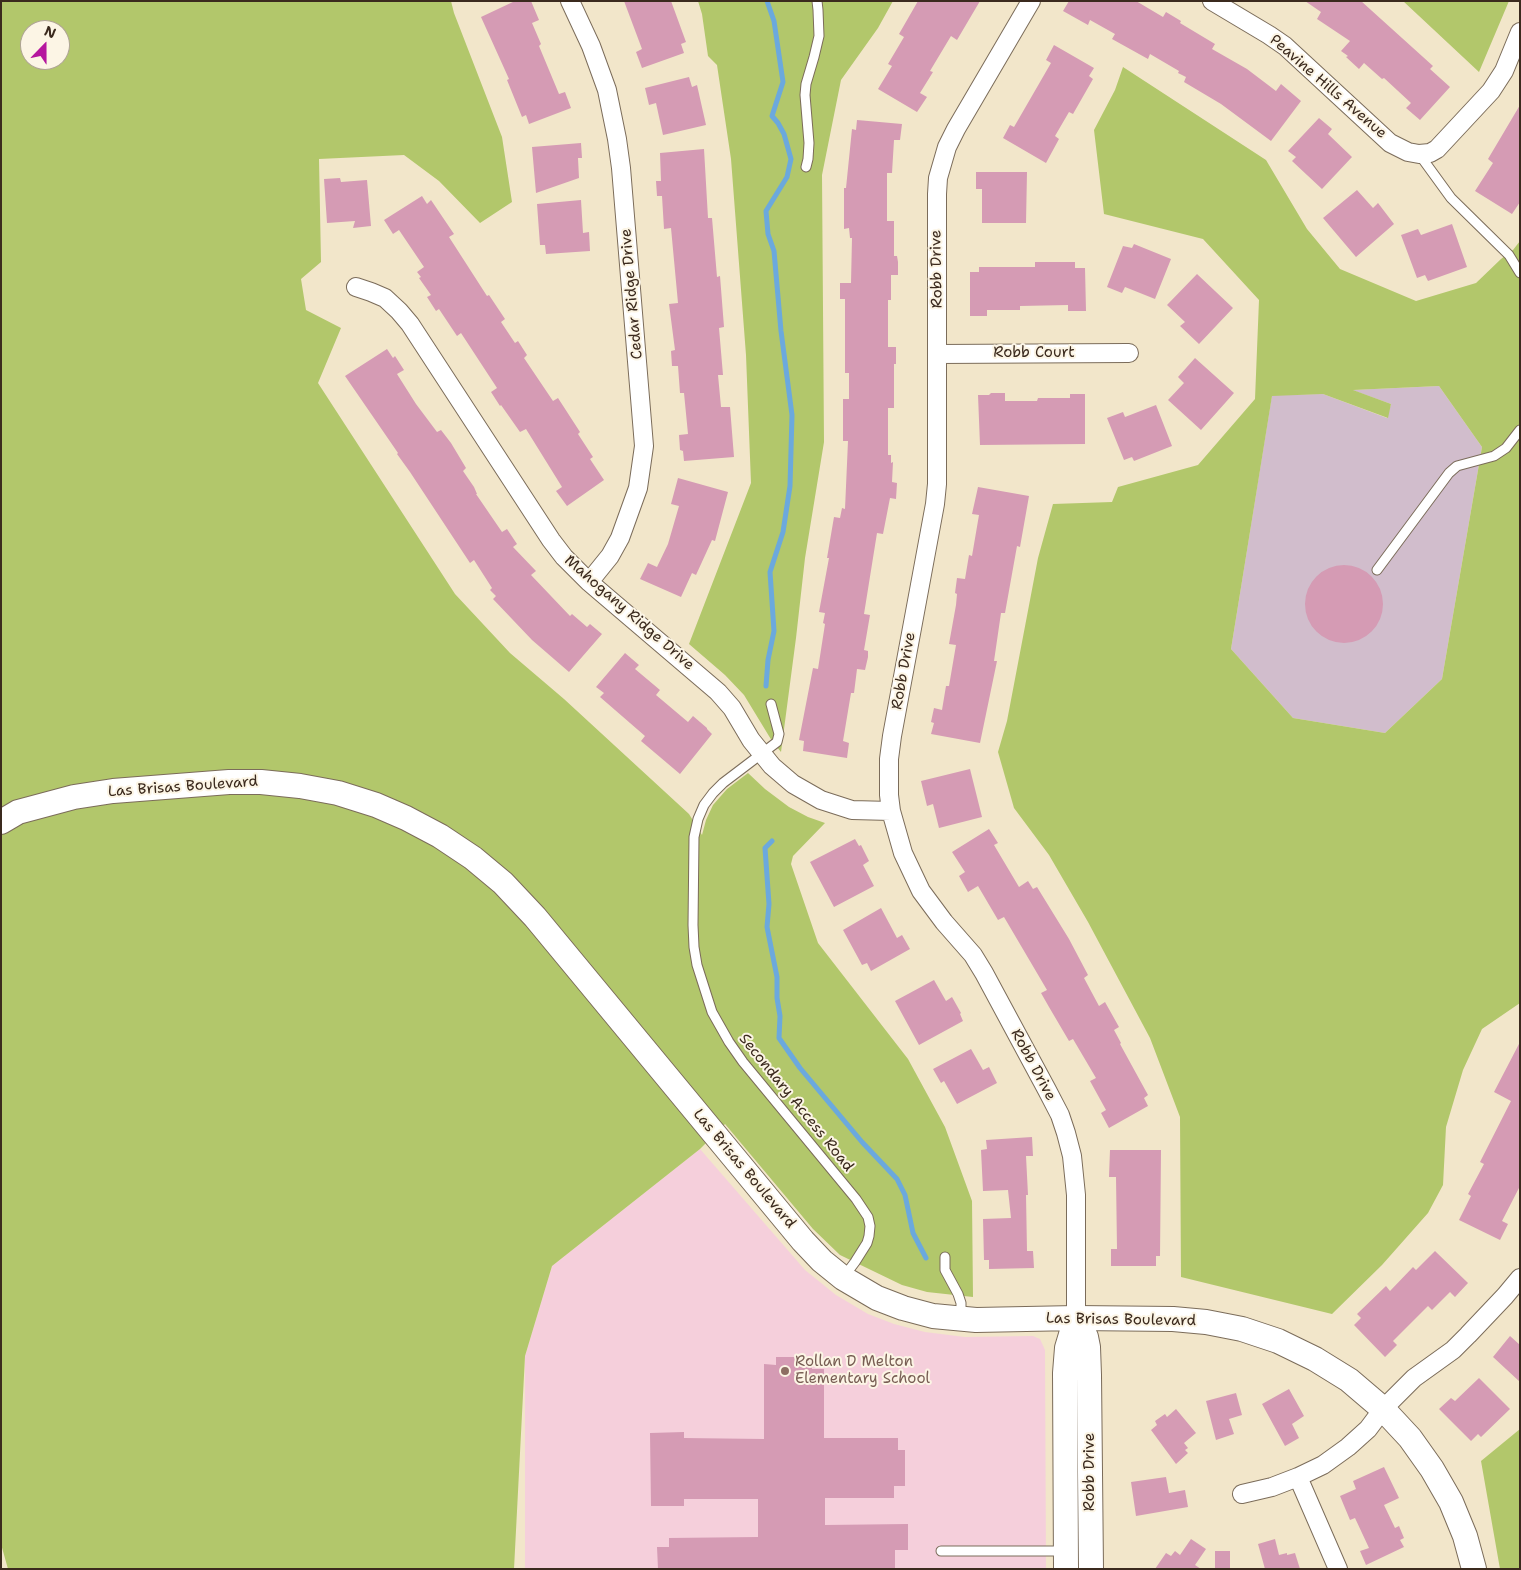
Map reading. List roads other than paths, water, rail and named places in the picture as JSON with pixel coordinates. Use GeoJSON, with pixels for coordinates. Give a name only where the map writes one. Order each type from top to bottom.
{"type":"FeatureCollection","features":[{"type":"Feature","properties":{"kind":"street","name":"Cedar Ridge Drive"},"geometry":{"type":"LineString","coordinates":[[570,1],[591,46],[607,90],[617,139],[623,188],[644,446],[638,488],[620,538],[610,556],[589,582]]}},
{"type":"Feature","properties":{"kind":"street","name":"Robb Drive"},"geometry":{"type":"LineString","coordinates":[[1031,1],[956,129],[947,147],[938,178],[938,484],[892,736],[889,779],[891,811],[903,853],[921,892],[973,955],[984,973],[1060,1115],[1072,1156],[1076,1196],[1076,1318],[1067,1348],[1065,1373],[1066,1560]]}},
{"type":"Feature","properties":{"kind":"street","name":"Peavine Hills Avenue"},"geometry":{"type":"LineString","coordinates":[[1212,1],[1285,46],[1390,142],[1408,152],[1419,154]]}},
{"type":"Feature","properties":{"kind":"street"},"geometry":{"type":"LineString","coordinates":[[1419,154],[1430,153],[1438,149],[1491,91],[1504,71],[1520,32]]}},
{"type":"Feature","properties":{"kind":"street","name":"Mahogany Ridge Drive"},"geometry":{"type":"LineString","coordinates":[[356,287],[385,298],[399,310],[410,324],[564,557],[589,582],[718,692],[732,708],[751,740],[772,766],[788,780],[821,800],[852,810],[891,811]]}},
{"type":"Feature","properties":{"kind":"street","name":"Robb Court"},"geometry":{"type":"LineString","coordinates":[[938,354],[1129,353]]}},
{"type":"Feature","properties":{"kind":"street","name":"Las Brisas Boulevard"},"geometry":{"type":"LineString","coordinates":[[1,822],[18,812],[74,797],[113,791],[229,782],[261,782],[300,786],[338,793],[376,805],[406,818],[440,836],[472,858],[502,883],[535,918],[803,1241],[822,1261],[843,1278],[877,1298],[903,1308],[933,1316],[976,1320],[1173,1319],[1206,1322],[1242,1329],[1278,1341],[1315,1359],[1349,1380],[1382,1409],[1410,1438],[1432,1468],[1450,1502],[1465,1536],[1474,1569]]}},
{"type":"Feature","properties":{"kind":"street"},"geometry":{"type":"LineString","coordinates":[[1242,1494],[1272,1487],[1298,1477],[1322,1465],[1348,1447],[1368,1429],[1382,1409],[1414,1378],[1453,1350],[1520,1278]]}},
{"type":"Feature","properties":{"kind":"street","name":"Robb Drive"},"geometry":{"type":"LineString","coordinates":[[1076,1318],[1086,1337],[1089,1366],[1091,1569]]}},
{"type":"Feature","properties":{"kind":"street"},"geometry":{"type":"LineString","coordinates":[[1298,1477],[1338,1569]]}},
{"type":"Feature","properties":{"kind":"lane"},"geometry":{"type":"LineString","coordinates":[[806,167],[809,143],[805,95],[806,84],[819,36],[817,1]]}},
{"type":"Feature","properties":{"kind":"lane"},"geometry":{"type":"LineString","coordinates":[[1419,154],[1451,198],[1509,255],[1520,273]]}},
{"type":"Feature","properties":{"kind":"lane"},"geometry":{"type":"LineString","coordinates":[[1377,570],[1449,473],[1458,466],[1494,456],[1506,448],[1520,430]]}},
{"type":"Feature","properties":{"kind":"lane","name":"Secondary Access Road"},"geometry":{"type":"LineString","coordinates":[[771,704],[779,734],[777,742],[712,793],[698,819],[694,837],[693,925],[696,956],[712,1012],[729,1042],[743,1062],[856,1198],[868,1217],[870,1236],[843,1278]]}},
{"type":"Feature","properties":{"kind":"lane"},"geometry":{"type":"LineString","coordinates":[[945,1257],[945,1270],[961,1303],[961,1319]]}},
{"type":"Feature","properties":{"kind":"lane"},"geometry":{"type":"LineString","coordinates":[[941,1551],[1066,1560]]}},
{"type":"Feature","properties":{"kind":"waterway"},"geometry":{"type":"LineString","coordinates":[[766,686],[768,660],[774,631],[770,572],[783,532],[790,486],[792,415],[781,331],[774,251],[768,234],[766,211],[787,177],[791,159],[784,134],[772,116],[783,82],[774,21],[767,1]]}},
{"type":"Feature","properties":{"kind":"waterway"},"geometry":{"type":"LineString","coordinates":[[772,841],[765,848],[769,904],[767,927],[777,977],[777,998],[780,1016],[779,1038],[800,1068],[862,1142],[897,1179],[905,1195],[913,1233],[926,1258]]}},
{"type":"Feature","properties":{"kind":"place","name":"Rollan D Melton Elementary School"},"geometry":{"type":"Point","coordinates":[785,1371]}}]}
